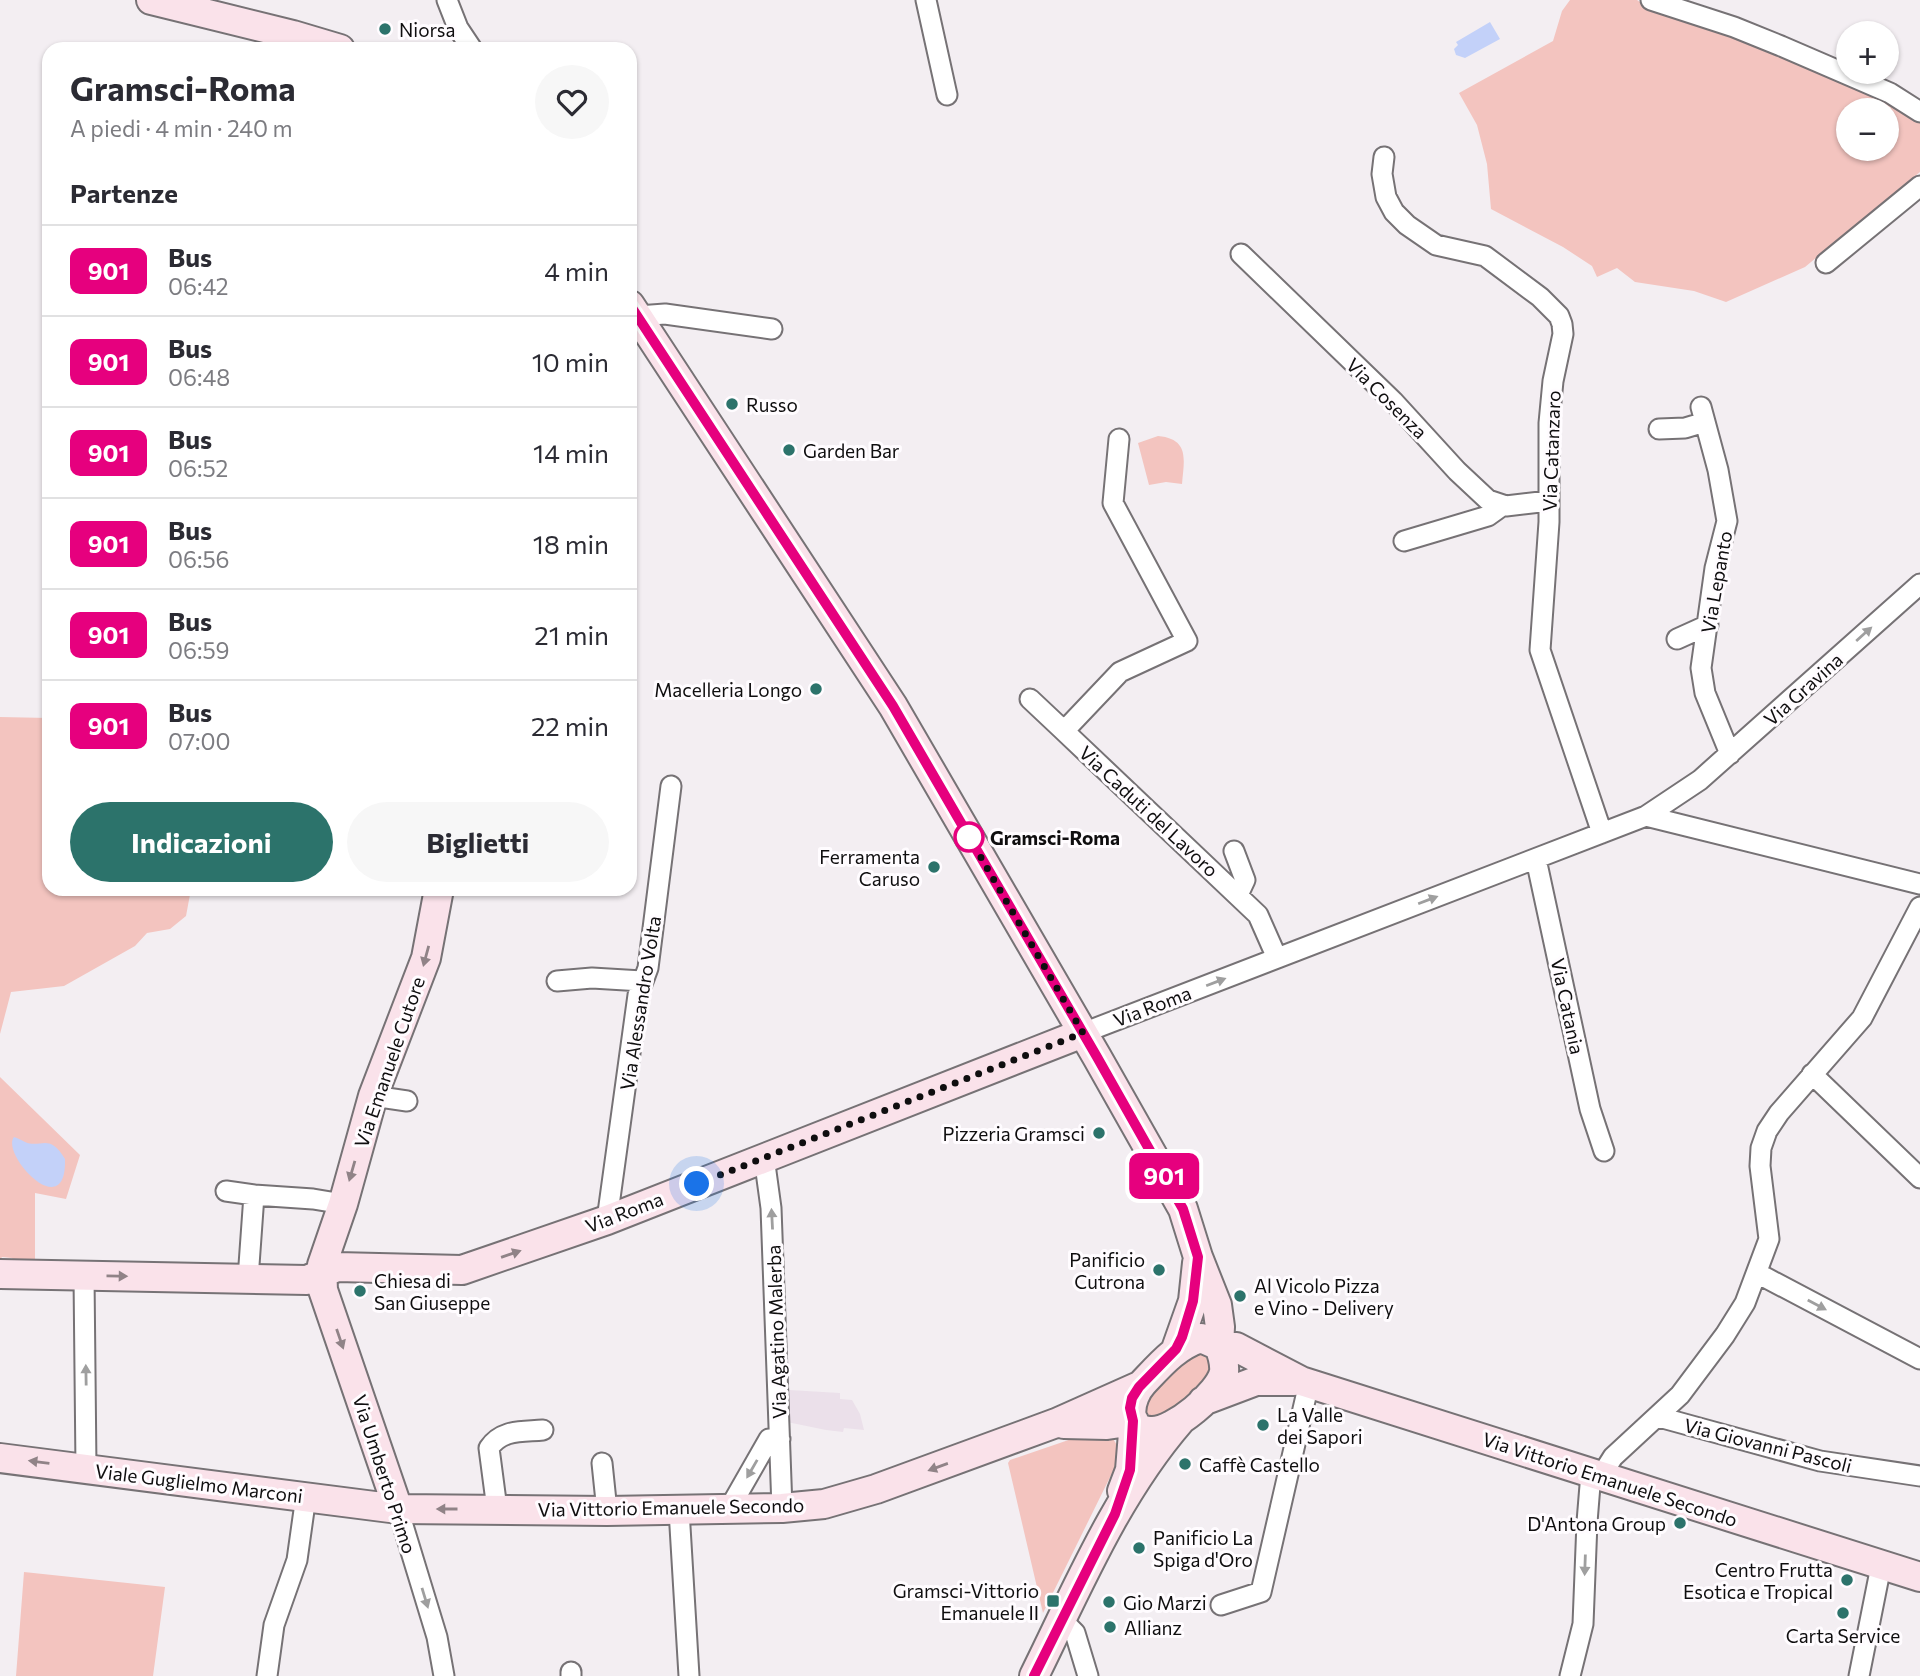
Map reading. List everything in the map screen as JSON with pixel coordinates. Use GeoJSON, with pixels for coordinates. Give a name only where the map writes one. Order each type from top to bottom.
{"type":"FeatureCollection","features":[{"type":"Feature","properties":{"kind":"main road"},"geometry":{"type":"LineString","coordinates":[[151,0],[316,42]]}},
{"type":"Feature","properties":{"kind":"main road"},"geometry":{"type":"LineString","coordinates":[[637,315],[893,706],[1183,1209],[1217,1306],[1225,1340],[1224,1372],[1203,1401],[1166,1437],[1115,1514],[1034,1676]]}},
{"type":"Feature","properties":{"kind":"main road","name":"Via Emanuele Cutore"},"geometry":{"type":"LineString","coordinates":[[323,1273],[322,1265],[343,1204],[373,1096],[426,958],[438,896]]}},
{"type":"Feature","properties":{"kind":"main road","name":"Via Roma"},"geometry":{"type":"LineString","coordinates":[[0,1274],[307,1280],[337,1267],[462,1270],[607,1220],[1083,1033]]}},
{"type":"Feature","properties":{"kind":"main road"},"geometry":{"type":"LineString","coordinates":[[1176,1349],[1193,1301],[1198,1257]]}},
{"type":"Feature","properties":{"kind":"main road","name":"Via Umberto Primo"},"geometry":{"type":"LineString","coordinates":[[323,1273],[323,1290],[398,1509]]}},
{"type":"Feature","properties":{"kind":"main road"},"geometry":{"type":"LineString","coordinates":[[1115,1514],[1130,1470],[1132,1398],[1139,1387],[1176,1349],[1201,1338],[1225,1340]]}},
{"type":"Feature","properties":{"kind":"main road","name":"Via Vittorio Emanuele Secondo"},"geometry":{"type":"LineString","coordinates":[[1225,1340],[1305,1382],[1920,1577]]}},
{"type":"Feature","properties":{"kind":"main road","name":"Via Vittorio Emanuele Secondo"},"geometry":{"type":"LineString","coordinates":[[1203,1401],[1256,1381],[1305,1382]]}},
{"type":"Feature","properties":{"kind":"main road","name":"Via Vittorio Emanuele Secondo"},"geometry":{"type":"LineString","coordinates":[[398,1509],[607,1511],[782,1508],[824,1504],[876,1489],[1056,1423],[1139,1387]]}},
{"type":"Feature","properties":{"kind":"main road"},"geometry":{"type":"LineString","coordinates":[[1133,1421],[1140,1428],[1149,1431],[1164,1430],[1180,1421]]}},
{"type":"Feature","properties":{"kind":"main road"},"geometry":{"type":"LineString","coordinates":[[1056,1423],[1107,1425],[1133,1421]]}},
{"type":"Feature","properties":{"kind":"main road","name":"Viale Guglielmo Marconi"},"geometry":{"type":"LineString","coordinates":[[0,1458],[398,1509]]}},
{"type":"Feature","properties":{"kind":"street"},"geometry":{"type":"LineString","coordinates":[[447,0],[458,28],[467,42]]}},
{"type":"Feature","properties":{"kind":"street"},"geometry":{"type":"LineString","coordinates":[[926,0],[947,95]]}},
{"type":"Feature","properties":{"kind":"street"},"geometry":{"type":"LineString","coordinates":[[1651,0],[1734,27],[1781,46],[1890,93],[1920,112]]}},
{"type":"Feature","properties":{"kind":"street","name":"Via Catanzaro"},"geometry":{"type":"LineString","coordinates":[[1384,157],[1382,174],[1386,197],[1407,225],[1436,245],[1485,256],[1540,297],[1559,316],[1563,334],[1553,380],[1550,413],[1549,501],[1540,650],[1602,833]]}},
{"type":"Feature","properties":{"kind":"street"},"geometry":{"type":"LineString","coordinates":[[1826,263],[1920,187]]}},
{"type":"Feature","properties":{"kind":"street","name":"Via Cosenza"},"geometry":{"type":"LineString","coordinates":[[1241,254],[1393,401],[1457,471],[1488,500],[1502,506]]}},
{"type":"Feature","properties":{"kind":"street"},"geometry":{"type":"LineString","coordinates":[[637,310],[772,329]]}},
{"type":"Feature","properties":{"kind":"street","name":"Via Lepanto"},"geometry":{"type":"LineString","coordinates":[[1658,429],[1685,428],[1703,415],[1718,470],[1727,521],[1715,568],[1702,682],[1730,754]]}},
{"type":"Feature","properties":{"kind":"street","name":"Via Caduti del Lavoro"},"geometry":{"type":"LineString","coordinates":[[1119,439],[1113,503],[1186,641],[1120,672],[1064,731],[1258,915],[1277,958]]}},
{"type":"Feature","properties":{"kind":"street"},"geometry":{"type":"LineString","coordinates":[[1404,541],[1488,516],[1502,506],[1549,501]]}},
{"type":"Feature","properties":{"kind":"street","name":"Via Gravina"},"geometry":{"type":"LineString","coordinates":[[1683,792],[1730,754],[1920,584]]}},
{"type":"Feature","properties":{"kind":"street"},"geometry":{"type":"LineString","coordinates":[[1677,639],[1708,625]]}},
{"type":"Feature","properties":{"kind":"street"},"geometry":{"type":"LineString","coordinates":[[1030,699],[1064,731]]}},
{"type":"Feature","properties":{"kind":"street","name":"Via Alessandro Volta"},"geometry":{"type":"LineString","coordinates":[[607,1220],[638,995],[648,968],[671,786]]}},
{"type":"Feature","properties":{"kind":"street"},"geometry":{"type":"LineString","coordinates":[[1683,792],[1681,806],[1685,826]]}},
{"type":"Feature","properties":{"kind":"street","name":"Via Roma"},"geometry":{"type":"LineString","coordinates":[[1083,1033],[1646,816],[1683,792]]}},
{"type":"Feature","properties":{"kind":"street"},"geometry":{"type":"LineString","coordinates":[[1646,816],[1920,884]]}},
{"type":"Feature","properties":{"kind":"street"},"geometry":{"type":"LineString","coordinates":[[1234,851],[1245,880],[1238,895]]}},
{"type":"Feature","properties":{"kind":"street","name":"Via Catania"},"geometry":{"type":"LineString","coordinates":[[1536,859],[1590,1109],[1604,1151]]}},
{"type":"Feature","properties":{"kind":"street"},"geometry":{"type":"LineString","coordinates":[[1570,1676],[1583,1624],[1587,1522],[1596,1474],[1681,1395],[1745,1303],[1769,1239],[1760,1166],[1761,1148],[1767,1131],[1815,1070],[1862,1018],[1919,910]]}},
{"type":"Feature","properties":{"kind":"street"},"geometry":{"type":"LineString","coordinates":[[557,981],[592,978],[642,981]]}},
{"type":"Feature","properties":{"kind":"street"},"geometry":{"type":"LineString","coordinates":[[1815,1070],[1920,1178]]}},
{"type":"Feature","properties":{"kind":"street"},"geometry":{"type":"LineString","coordinates":[[373,1096],[407,1101]]}},
{"type":"Feature","properties":{"kind":"street","name":"Via Agatino Malerba"},"geometry":{"type":"LineString","coordinates":[[764,1157],[771,1208],[782,1508]]}},
{"type":"Feature","properties":{"kind":"street"},"geometry":{"type":"LineString","coordinates":[[226,1191],[343,1204]]}},
{"type":"Feature","properties":{"kind":"street"},"geometry":{"type":"LineString","coordinates":[[248,1279],[254,1195]]}},
{"type":"Feature","properties":{"kind":"street"},"geometry":{"type":"LineString","coordinates":[[1757,1273],[1920,1359]]}},
{"type":"Feature","properties":{"kind":"street"},"geometry":{"type":"LineString","coordinates":[[84,1276],[86,1468]]}},
{"type":"Feature","properties":{"kind":"street"},"geometry":{"type":"LineString","coordinates":[[1222,1605],[1261,1592],[1305,1382]]}},
{"type":"Feature","properties":{"kind":"street","name":"Via Giovanni Pascoli"},"geometry":{"type":"LineString","coordinates":[[1659,1417],[1820,1461],[1920,1476]]}},
{"type":"Feature","properties":{"kind":"street"},"geometry":{"type":"LineString","coordinates":[[497,1509],[489,1448],[495,1439],[505,1433],[543,1430]]}},
{"type":"Feature","properties":{"kind":"street"},"geometry":{"type":"LineString","coordinates":[[729,1508],[769,1439],[780,1439]]}},
{"type":"Feature","properties":{"kind":"street"},"geometry":{"type":"LineString","coordinates":[[603,1463],[607,1511]]}},
{"type":"Feature","properties":{"kind":"street"},"geometry":{"type":"LineString","coordinates":[[267,1676],[274,1625],[297,1560],[306,1496]]}},
{"type":"Feature","properties":{"kind":"street","name":"Via Umberto Primo"},"geometry":{"type":"LineString","coordinates":[[398,1509],[437,1637],[444,1676]]}},
{"type":"Feature","properties":{"kind":"street"},"geometry":{"type":"LineString","coordinates":[[679,1510],[688,1676]]}},
{"type":"Feature","properties":{"kind":"street"},"geometry":{"type":"LineString","coordinates":[[1859,1676],[1881,1566]]}},
{"type":"Feature","properties":{"kind":"street"},"geometry":{"type":"LineString","coordinates":[[1062,1620],[1075,1633],[1088,1676]]}},
{"type":"Feature","properties":{"kind":"shaded area"},"geometry":{"type":"Polygon","coordinates":[[[1570,0],[1637,0],[1651,9],[1731,33],[1836,77],[1836,84],[1854,84],[1887,98],[1836,98],[1836,161],[1899,161],[1899,105],[1920,118],[1920,172],[1805,267],[1726,302],[1694,291],[1635,282],[1617,268],[1597,277],[1592,266],[1563,247],[1491,209],[1487,164],[1477,125],[1459,93],[1553,41],[1562,11],[1570,0]]]}},
{"type":"Feature","properties":{"kind":"shaded area"},"geometry":{"type":"Polygon","coordinates":[[[1158,436],[1176,441],[1183,452],[1182,484],[1166,482],[1149,485],[1138,443],[1158,436]]]}},
{"type":"Feature","properties":{"kind":"shaded area"},"geometry":{"type":"Polygon","coordinates":[[[0,717],[42,718],[42,896],[190,896],[186,916],[170,929],[147,933],[135,946],[64,986],[11,992],[0,1034],[0,717]]]}},
{"type":"Feature","properties":{"kind":"shaded area"},"geometry":{"type":"Polygon","coordinates":[[[0,1077],[80,1155],[66,1199],[35,1193],[35,1266],[18,1266],[12,1258],[2,1257],[0,1260],[0,1077]]]}},
{"type":"Feature","properties":{"kind":"shaded area"},"geometry":{"type":"Polygon","coordinates":[[[1191,1351],[1210,1354],[1211,1375],[1166,1416],[1147,1419],[1141,1398],[1191,1351]]]}},
{"type":"Feature","properties":{"kind":"shaded area"},"geometry":{"type":"Polygon","coordinates":[[[789,1390],[840,1393],[840,1399],[852,1400],[860,1414],[864,1430],[844,1428],[843,1432],[787,1422],[789,1390]]]}},
{"type":"Feature","properties":{"kind":"shaded area"},"geometry":{"type":"Polygon","coordinates":[[[1089,1433],[1110,1433],[1119,1449],[1119,1459],[1043,1613],[1008,1463],[1010,1460],[1089,1433]]]}},
{"type":"Feature","properties":{"kind":"shaded area"},"geometry":{"type":"Polygon","coordinates":[[[24,1572],[165,1587],[153,1676],[16,1676],[24,1572]]]}},
{"type":"Feature","properties":{"kind":"water"},"geometry":{"type":"Polygon","coordinates":[[[1490,22],[1500,39],[1465,58],[1456,55],[1456,42],[1490,22]]]}},
{"type":"Feature","properties":{"kind":"water"},"geometry":{"type":"Polygon","coordinates":[[[14,1137],[31,1144],[50,1144],[59,1151],[65,1159],[63,1178],[56,1186],[46,1186],[25,1169],[12,1146],[14,1137]]]}},
{"type":"Feature","properties":{"kind":"bus line","name":"901"},"geometry":{"type":"LineString","coordinates":[[637,315],[893,706],[1183,1209],[1198,1257],[1193,1301],[1182,1337],[1176,1349],[1139,1387],[1132,1398],[1130,1470],[1115,1514],[1034,1676]]}},
{"type":"Feature","properties":{"kind":"place","name":"Niorsa"},"geometry":{"type":"Point","coordinates":[385,29]}},
{"type":"Feature","properties":{"kind":"place","name":"Russo"},"geometry":{"type":"Point","coordinates":[732,404]}},
{"type":"Feature","properties":{"kind":"place","name":"Garden Bar"},"geometry":{"type":"Point","coordinates":[789,450]}},
{"type":"Feature","properties":{"kind":"place","name":"Macelleria Longo"},"geometry":{"type":"Point","coordinates":[816,689]}},
{"type":"Feature","properties":{"kind":"place","name":"Gramsci-Roma"},"geometry":{"type":"Point","coordinates":[969,837]}},
{"type":"Feature","properties":{"kind":"place","name":"Ferramenta Caruso"},"geometry":{"type":"Point","coordinates":[934,867]}},
{"type":"Feature","properties":{"kind":"place","name":"Pizzeria Gramsci"},"geometry":{"type":"Point","coordinates":[1099,1133]}},
{"type":"Feature","properties":{"kind":"place","name":"Panificio Cutrona"},"geometry":{"type":"Point","coordinates":[1159,1270]}},
{"type":"Feature","properties":{"kind":"place","name":"Chiesa di San Giuseppe"},"geometry":{"type":"Point","coordinates":[360,1291]}},
{"type":"Feature","properties":{"kind":"place","name":"Al Vicolo Pizza e Vino - Delivery"},"geometry":{"type":"Point","coordinates":[1240,1296]}},
{"type":"Feature","properties":{"kind":"place","name":"La Valle dei Sapori"},"geometry":{"type":"Point","coordinates":[1263,1425]}},
{"type":"Feature","properties":{"kind":"place","name":"Caffè Castello"},"geometry":{"type":"Point","coordinates":[1185,1464]}},
{"type":"Feature","properties":{"kind":"place","name":"D'Antona Group"},"geometry":{"type":"Point","coordinates":[1680,1523]}},
{"type":"Feature","properties":{"kind":"place","name":"Panificio La Spiga d'Oro"},"geometry":{"type":"Point","coordinates":[1139,1548]}},
{"type":"Feature","properties":{"kind":"place","name":"Centro Frutta Esotica e Tropical"},"geometry":{"type":"Point","coordinates":[1847,1580]}},
{"type":"Feature","properties":{"kind":"place","name":"Gramsci-Vittorio Emanuele II"},"geometry":{"type":"Point","coordinates":[1053,1601]}},
{"type":"Feature","properties":{"kind":"place","name":"Gio Marzi"},"geometry":{"type":"Point","coordinates":[1109,1602]}},
{"type":"Feature","properties":{"kind":"place","name":"Carta Service"},"geometry":{"type":"Point","coordinates":[1843,1613]}},
{"type":"Feature","properties":{"kind":"place","name":"Allianz"},"geometry":{"type":"Point","coordinates":[1110,1627]}},
{"type":"Feature","properties":{"kind":"route"},"geometry":{"type":"LineString","coordinates":[[697,1184],[1083,1033],[969,837]]}}]}
